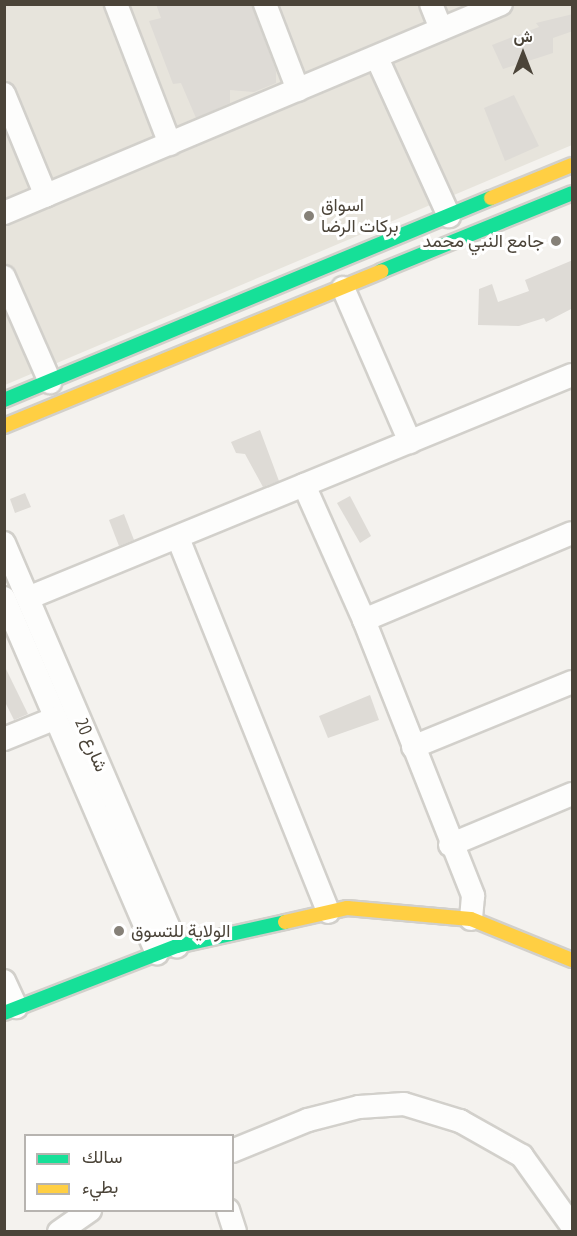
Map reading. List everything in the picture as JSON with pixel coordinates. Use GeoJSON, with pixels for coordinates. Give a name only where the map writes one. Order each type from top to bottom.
{"type":"FeatureCollection","features":[{"type":"Feature","properties":{"kind":"main road"},"geometry":{"type":"LineString","coordinates":[[4,400],[573,165]]}},
{"type":"Feature","properties":{"kind":"main road"},"geometry":{"type":"LineString","coordinates":[[4,426],[573,193]]}},
{"type":"Feature","properties":{"kind":"main road"},"geometry":{"type":"LineString","coordinates":[[10,1010],[167,950],[347,908],[471,919],[573,960]]}},
{"type":"Feature","properties":{"kind":"street"},"geometry":{"type":"LineString","coordinates":[[116,4],[170,144]]}},
{"type":"Feature","properties":{"kind":"street"},"geometry":{"type":"LineString","coordinates":[[265,4],[298,90]]}},
{"type":"Feature","properties":{"kind":"street"},"geometry":{"type":"LineString","coordinates":[[431,4],[441,30]]}},
{"type":"Feature","properties":{"kind":"street"},"geometry":{"type":"LineString","coordinates":[[4,213],[501,4]]}},
{"type":"Feature","properties":{"kind":"street"},"geometry":{"type":"LineString","coordinates":[[377,58],[449,216]]}},
{"type":"Feature","properties":{"kind":"street"},"geometry":{"type":"LineString","coordinates":[[4,94],[46,196]]}},
{"type":"Feature","properties":{"kind":"street"},"geometry":{"type":"LineString","coordinates":[[4,277],[50,382]]}},
{"type":"Feature","properties":{"kind":"street"},"geometry":{"type":"LineString","coordinates":[[343,288],[410,442]]}},
{"type":"Feature","properties":{"kind":"street"},"geometry":{"type":"LineString","coordinates":[[28,598],[573,375]]}},
{"type":"Feature","properties":{"kind":"street"},"geometry":{"type":"LineString","coordinates":[[304,485],[364,620],[450,845],[473,896],[471,919]]}},
{"type":"Feature","properties":{"kind":"street"},"geometry":{"type":"LineString","coordinates":[[364,620],[573,533]]}},
{"type":"Feature","properties":{"kind":"street"},"geometry":{"type":"LineString","coordinates":[[178,538],[328,912]]}},
{"type":"Feature","properties":{"kind":"street","name":"شارع 20"},"geometry":{"type":"LineString","coordinates":[[4,543],[28,598],[167,950]]}},
{"type":"Feature","properties":{"kind":"street","name":"شارع 20"},"geometry":{"type":"LineString","coordinates":[[4,598],[56,717],[167,950]]}},
{"type":"Feature","properties":{"kind":"street"},"geometry":{"type":"LineString","coordinates":[[412,747],[573,682]]}},
{"type":"Feature","properties":{"kind":"street"},"geometry":{"type":"LineString","coordinates":[[4,739],[56,717]]}},
{"type":"Feature","properties":{"kind":"street"},"geometry":{"type":"LineString","coordinates":[[450,845],[573,794]]}},
{"type":"Feature","properties":{"kind":"street"},"geometry":{"type":"LineString","coordinates":[[4,981],[10,1010]]}},
{"type":"Feature","properties":{"kind":"street"},"geometry":{"type":"LineString","coordinates":[[234,1150],[308,1120],[359,1107],[404,1104],[460,1121],[522,1156],[573,1226]]}},
{"type":"Feature","properties":{"kind":"street"},"geometry":{"type":"LineString","coordinates":[[59,1232],[87,1212]]}},
{"type":"Feature","properties":{"kind":"street"},"geometry":{"type":"LineString","coordinates":[[229,1212],[236,1232]]}},
{"type":"Feature","properties":{"kind":"shaded area"},"geometry":{"type":"Polygon","coordinates":[[[5,5],[572,5],[572,145],[5,385],[5,5]]]}},
{"type":"Feature","properties":{"kind":"building"},"geometry":{"type":"Polygon","coordinates":[[[156,4],[252,4],[276,71],[276,83],[254,92],[230,90],[230,103],[196,118],[181,83],[173,84],[149,21],[161,18],[156,4]]]}},
{"type":"Feature","properties":{"kind":"building"},"geometry":{"type":"Polygon","coordinates":[[[573,14],[573,31],[553,38],[553,53],[503,69],[492,45],[539,27],[536,23],[573,14]]]}},
{"type":"Feature","properties":{"kind":"building"},"geometry":{"type":"Polygon","coordinates":[[[514,95],[539,146],[505,161],[484,108],[514,95]]]}},
{"type":"Feature","properties":{"kind":"building"},"geometry":{"type":"Polygon","coordinates":[[[573,260],[573,308],[546,322],[544,318],[519,326],[478,325],[479,289],[492,284],[498,302],[529,291],[525,280],[573,260]]]}},
{"type":"Feature","properties":{"kind":"building"},"geometry":{"type":"Polygon","coordinates":[[[260,430],[279,481],[263,487],[245,454],[236,453],[231,442],[260,430]]]}},
{"type":"Feature","properties":{"kind":"building"},"geometry":{"type":"Polygon","coordinates":[[[25,493],[31,507],[15,513],[10,499],[25,493]]]}},
{"type":"Feature","properties":{"kind":"building"},"geometry":{"type":"Polygon","coordinates":[[[350,496],[371,536],[360,543],[337,503],[350,496]]]}},
{"type":"Feature","properties":{"kind":"building"},"geometry":{"type":"Polygon","coordinates":[[[124,514],[134,540],[119,546],[109,520],[124,514]]]}},
{"type":"Feature","properties":{"kind":"building"},"geometry":{"type":"Polygon","coordinates":[[[4,665],[28,714],[14,720],[4,700],[4,665]]]}},
{"type":"Feature","properties":{"kind":"building"},"geometry":{"type":"Polygon","coordinates":[[[370,695],[379,720],[328,738],[319,716],[370,695]]]}},
{"type":"Feature","properties":{"kind":"traffic: fast"},"geometry":{"type":"LineString","coordinates":[[381,271],[572,193]]}},
{"type":"Feature","properties":{"kind":"traffic: fast"},"geometry":{"type":"LineString","coordinates":[[4,400],[491,198]]}},
{"type":"Feature","properties":{"kind":"traffic: fast"},"geometry":{"type":"LineString","coordinates":[[4,1013],[177,946],[285,922]]}},
{"type":"Feature","properties":{"kind":"traffic: slow"},"geometry":{"type":"LineString","coordinates":[[491,198],[572,165]]}},
{"type":"Feature","properties":{"kind":"traffic: slow"},"geometry":{"type":"LineString","coordinates":[[4,426],[381,271]]}},
{"type":"Feature","properties":{"kind":"traffic: slow"},"geometry":{"type":"LineString","coordinates":[[285,922],[347,908],[471,919],[572,960]]}},
{"type":"Feature","properties":{"kind":"place","name":"اسواق بركات الرضا"},"geometry":{"type":"Point","coordinates":[309,216]}},
{"type":"Feature","properties":{"kind":"place","name":"جامع النبي محمد"},"geometry":{"type":"Point","coordinates":[556,241]}},
{"type":"Feature","properties":{"kind":"place","name":"الولاية للتسوق"},"geometry":{"type":"Point","coordinates":[119,931]}}]}
